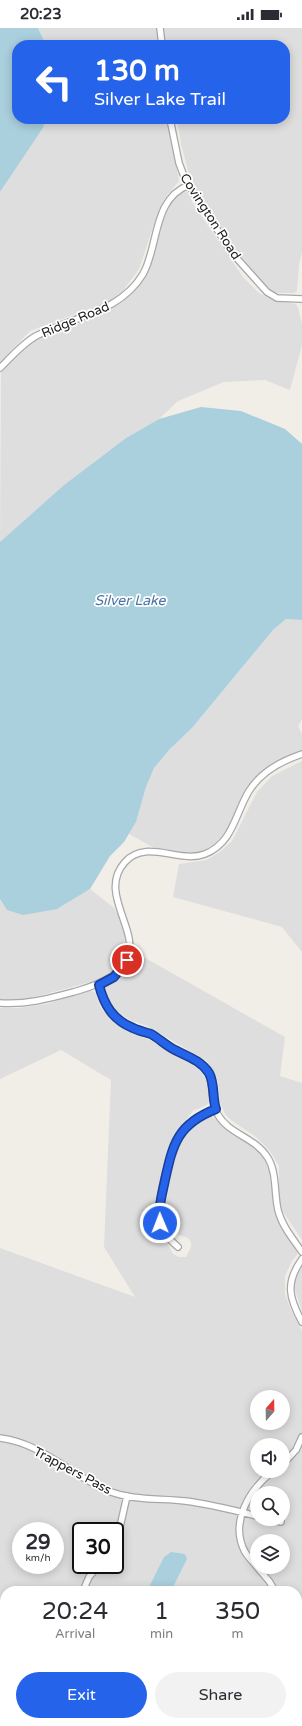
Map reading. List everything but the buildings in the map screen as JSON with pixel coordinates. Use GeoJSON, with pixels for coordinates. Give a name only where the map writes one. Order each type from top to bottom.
{"type":"FeatureCollection","features":[{"type":"Feature","properties":{"kind":"street"},"geometry":{"type":"LineString","coordinates":[[160,28],[161,40]]}},
{"type":"Feature","properties":{"kind":"street","name":"Covington Road"},"geometry":{"type":"LineString","coordinates":[[171,124],[179,163],[189,185],[232,252],[268,292],[277,298],[302,299]]}},
{"type":"Feature","properties":{"kind":"street","name":"Ridge Road"},"geometry":{"type":"LineString","coordinates":[[0,368],[24,343],[37,335],[108,307],[127,293],[143,274],[159,220],[174,193],[189,185]]}},
{"type":"Feature","properties":{"kind":"street"},"geometry":{"type":"LineString","coordinates":[[0,1003],[30,1003],[99,985],[114,977],[127,960],[130,949],[129,937],[115,888],[118,874],[125,862],[141,852],[150,851],[183,857],[194,857],[211,851],[225,840],[232,831],[249,790],[260,778],[272,767],[302,754]]}},
{"type":"Feature","properties":{"kind":"street"},"geometry":{"type":"LineString","coordinates":[[99,985],[102,999],[115,1017],[125,1025],[150,1034],[175,1051],[196,1060],[204,1066],[210,1075],[213,1084],[216,1109],[224,1123],[232,1130],[252,1140],[268,1159],[273,1170],[279,1212],[285,1226],[302,1252]]}},
{"type":"Feature","properties":{"kind":"street"},"geometry":{"type":"LineString","coordinates":[[178,1247],[164,1232],[159,1213],[171,1153],[176,1141],[188,1125],[204,1114],[216,1109]]}},
{"type":"Feature","properties":{"kind":"street"},"geometry":{"type":"LineString","coordinates":[[302,1259],[291,1278],[290,1288],[291,1299],[302,1322]]}},
{"type":"Feature","properties":{"kind":"street"},"geometry":{"type":"LineString","coordinates":[[290,1456],[296,1450],[302,1437]]}},
{"type":"Feature","properties":{"kind":"street","name":"Trappers Pass"},"geometry":{"type":"LineString","coordinates":[[0,1438],[10,1439],[30,1446],[106,1490],[150,1500],[183,1501],[216,1506],[250,1514]]}},
{"type":"Feature","properties":{"kind":"street"},"geometry":{"type":"LineString","coordinates":[[250,1558],[245,1552],[240,1536],[240,1522],[242,1512],[250,1494],[266,1478]]}},
{"type":"Feature","properties":{"kind":"street"},"geometry":{"type":"LineString","coordinates":[[121,1522],[127,1496]]}},
{"type":"Feature","properties":{"kind":"street"},"geometry":{"type":"LineString","coordinates":[[85,1586],[92,1574]]}},
{"type":"Feature","properties":{"kind":"street"},"geometry":{"type":"LineString","coordinates":[[263,1574],[272,1586]]}},
{"type":"Feature","properties":{"kind":"shaded area"},"geometry":{"type":"Polygon","coordinates":[[[38,28],[157,28],[158,40],[44,40],[38,28]]]}},
{"type":"Feature","properties":{"kind":"shaded area"},"geometry":{"type":"Polygon","coordinates":[[[164,28],[302,28],[302,252],[299,265],[297,291],[294,293],[277,293],[267,288],[234,249],[192,185],[181,144],[178,124],[290,124],[290,40],[165,40],[164,28]]]}},
{"type":"Feature","properties":{"kind":"shaded area"},"geometry":{"type":"Polygon","coordinates":[[[44,124],[169,124],[179,181],[165,198],[152,230],[139,269],[122,292],[105,303],[30,331],[0,362],[0,192],[44,124]]]}},
{"type":"Feature","properties":{"kind":"shaded area"},"geometry":{"type":"Polygon","coordinates":[[[183,191],[189,193],[192,202],[243,277],[259,293],[275,300],[296,304],[302,324],[302,345],[290,390],[265,380],[224,382],[178,401],[159,419],[126,438],[64,485],[0,542],[1,372],[26,346],[38,338],[108,310],[132,294],[146,274],[156,234],[174,196],[183,191]]]}},
{"type":"Feature","properties":{"kind":"shaded area"},"geometry":{"type":"Polygon","coordinates":[[[286,619],[302,620],[302,719],[298,726],[302,734],[302,751],[286,756],[269,767],[253,782],[239,805],[226,834],[213,846],[200,853],[184,856],[160,851],[129,834],[136,822],[146,787],[154,768],[170,749],[192,728],[273,630],[286,619]]]}},
{"type":"Feature","properties":{"kind":"shaded area"},"geometry":{"type":"Polygon","coordinates":[[[302,761],[302,952],[282,927],[173,897],[179,864],[207,860],[221,851],[232,841],[257,792],[272,776],[302,761]]]}},
{"type":"Feature","properties":{"kind":"shaded area"},"geometry":{"type":"Polygon","coordinates":[[[90,889],[113,907],[122,920],[125,932],[124,951],[119,964],[112,974],[98,980],[18,1001],[0,999],[0,899],[7,910],[57,909],[90,889]]]}},
{"type":"Feature","properties":{"kind":"shaded area"},"geometry":{"type":"Polygon","coordinates":[[[133,951],[285,1037],[280,1076],[302,1083],[302,1240],[282,1210],[279,1194],[279,1166],[270,1151],[256,1137],[231,1120],[225,1114],[219,1100],[218,1082],[207,1061],[147,1026],[130,1020],[115,1010],[104,993],[104,985],[127,968],[133,951]]]}},
{"type":"Feature","properties":{"kind":"shaded area"},"geometry":{"type":"Polygon","coordinates":[[[87,990],[95,992],[101,1008],[118,1025],[139,1034],[195,1065],[204,1076],[209,1088],[210,1101],[207,1105],[193,1111],[174,1135],[156,1200],[156,1222],[173,1254],[179,1257],[186,1257],[191,1247],[191,1242],[188,1238],[170,1232],[165,1220],[166,1204],[174,1157],[181,1135],[203,1116],[210,1114],[226,1128],[257,1147],[265,1159],[270,1175],[273,1203],[279,1223],[297,1251],[297,1255],[292,1261],[285,1276],[285,1294],[290,1308],[302,1331],[302,1586],[0,1586],[0,1248],[135,1297],[104,1247],[111,1080],[61,1050],[0,1079],[0,1008],[18,1008],[47,1004],[87,990]]]}},
{"type":"Feature","properties":{"kind":"shaded area"},"geometry":{"type":"Polygon","coordinates":[[[302,1266],[302,1312],[294,1287],[294,1279],[302,1266]]]}},
{"type":"Feature","properties":{"kind":"water"},"geometry":{"type":"Polygon","coordinates":[[[0,28],[38,28],[44,40],[12,40],[12,124],[44,124],[0,192],[0,28]]]}},
{"type":"Feature","properties":{"kind":"water","name":"Silver Lake"},"geometry":{"type":"Polygon","coordinates":[[[201,407],[241,411],[285,429],[302,444],[302,620],[286,619],[273,630],[192,728],[170,749],[154,768],[146,787],[136,822],[124,842],[110,856],[90,889],[57,909],[23,915],[7,910],[0,899],[0,542],[64,485],[126,438],[159,419],[201,407]]]}},
{"type":"Feature","properties":{"kind":"water"},"geometry":{"type":"Polygon","coordinates":[[[171,1552],[185,1554],[187,1559],[174,1586],[150,1586],[164,1557],[171,1552]]]}},
{"type":"Feature","properties":{"kind":"route"},"geometry":{"type":"LineString","coordinates":[[127,960],[114,977],[99,985],[102,999],[108,1009],[125,1025],[150,1034],[175,1051],[196,1060],[204,1066],[210,1075],[213,1084],[214,1105],[216,1109],[192,1121],[183,1130],[171,1153],[160,1202],[160,1223]]}}]}
